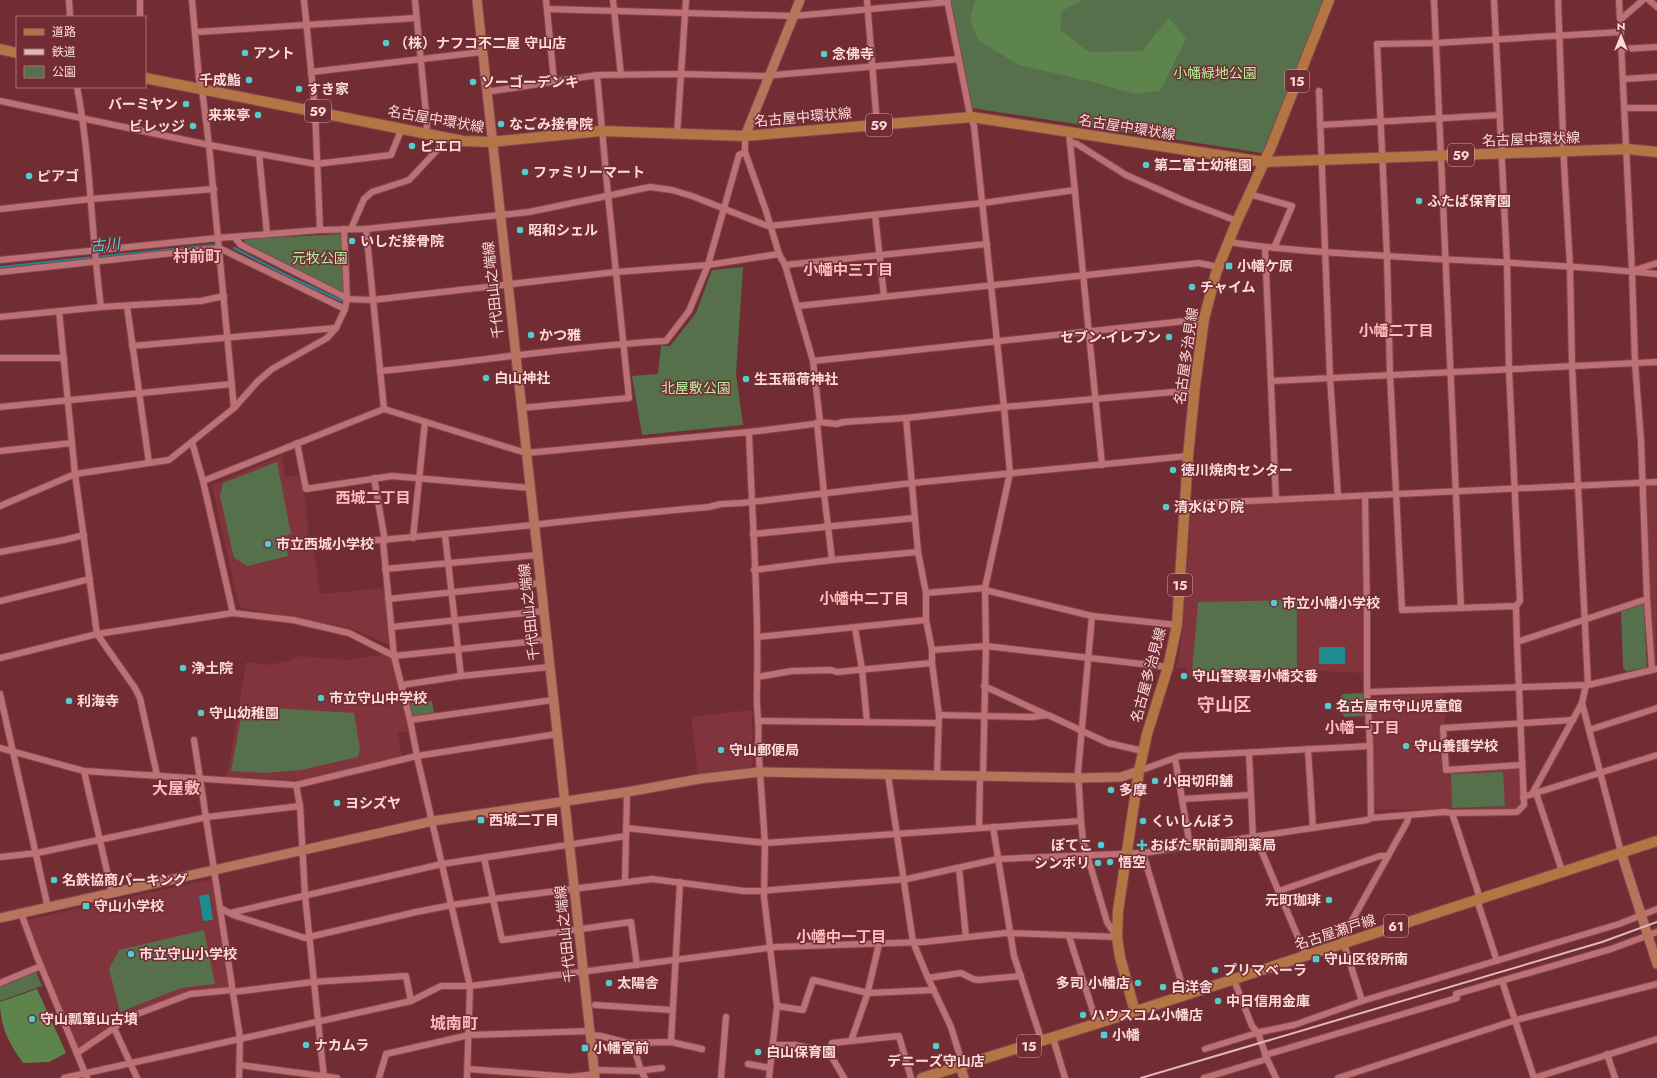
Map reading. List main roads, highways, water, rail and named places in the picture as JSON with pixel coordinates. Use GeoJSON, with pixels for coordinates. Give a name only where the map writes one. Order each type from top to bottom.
{"type":"FeatureCollection","features":[{"type":"Feature","properties":{"kind":"main road","name":"名古屋多治見線"},"geometry":{"type":"LineString","coordinates":[[1135,1013],[1120,957],[1117,938],[1118,911],[1146,734],[1168,668],[1176,625],[1188,456],[1204,319],[1218,267],[1264,162],[1329,0]]}},
{"type":"Feature","properties":{"kind":"main road"},"geometry":{"type":"LineString","coordinates":[[0,49],[16,53]]}},
{"type":"Feature","properties":{"kind":"main road","name":"名古屋中環状線"},"geometry":{"type":"LineString","coordinates":[[146,78],[463,140],[491,142],[602,132],[745,136],[972,117],[1069,137],[1264,162],[1627,149],[1657,152]]}},
{"type":"Feature","properties":{"kind":"main road","name":"名古屋瀬戸線"},"geometry":{"type":"LineString","coordinates":[[1135,1013],[1478,898],[1657,841]]}},
{"type":"Feature","properties":{"kind":"main road","name":"15"},"geometry":{"type":"LineString","coordinates":[[922,1078],[1135,1013]]}},
{"type":"Feature","properties":{"kind":"water"},"geometry":{"type":"Polygon","coordinates":[[[1319,647],[1345,647],[1345,664],[1319,664],[1319,647]]]}},
{"type":"Feature","properties":{"kind":"water"},"geometry":{"type":"Polygon","coordinates":[[[209,894],[213,920],[203,921],[199,896],[209,894]]]}},
{"type":"Feature","properties":{"kind":"waterway","name":"古川"},"geometry":{"type":"LineString","coordinates":[[0,267],[212,245]]}},
{"type":"Feature","properties":{"kind":"waterway","name":"古川"},"geometry":{"type":"LineString","coordinates":[[234,248],[294,279],[342,301]]}},
{"type":"Feature","properties":{"kind":"railway"},"geometry":{"type":"LineString","coordinates":[[1141,1078],[1602,942],[1657,922]]}},
{"type":"Feature","properties":{"kind":"place","name":"（株）ナフコ不二屋 守山店"},"geometry":{"type":"Point","coordinates":[386,43]}},
{"type":"Feature","properties":{"kind":"place","name":"アント"},"geometry":{"type":"Point","coordinates":[245,53]}},
{"type":"Feature","properties":{"kind":"place","name":"念佛寺"},"geometry":{"type":"Point","coordinates":[824,54]}},
{"type":"Feature","properties":{"kind":"place","name":"千成鮨"},"geometry":{"type":"Point","coordinates":[249,80]}},
{"type":"Feature","properties":{"kind":"place","name":"ソーゴーデンキ"},"geometry":{"type":"Point","coordinates":[473,82]}},
{"type":"Feature","properties":{"kind":"place","name":"すき家"},"geometry":{"type":"Point","coordinates":[299,89]}},
{"type":"Feature","properties":{"kind":"place","name":"バーミヤン"},"geometry":{"type":"Point","coordinates":[186,104]}},
{"type":"Feature","properties":{"kind":"place","name":"来来亭"},"geometry":{"type":"Point","coordinates":[258,115]}},
{"type":"Feature","properties":{"kind":"place","name":"なごみ接骨院"},"geometry":{"type":"Point","coordinates":[501,124]}},
{"type":"Feature","properties":{"kind":"place","name":"ビレッジ"},"geometry":{"type":"Point","coordinates":[193,126]}},
{"type":"Feature","properties":{"kind":"place","name":"ピエロ"},"geometry":{"type":"Point","coordinates":[412,146]}},
{"type":"Feature","properties":{"kind":"place","name":"第二富士幼稚園"},"geometry":{"type":"Point","coordinates":[1146,165]}},
{"type":"Feature","properties":{"kind":"place","name":"ファミリーマート"},"geometry":{"type":"Point","coordinates":[525,172]}},
{"type":"Feature","properties":{"kind":"place","name":"ピアゴ"},"geometry":{"type":"Point","coordinates":[29,176]}},
{"type":"Feature","properties":{"kind":"place","name":"ふたば保育園"},"geometry":{"type":"Point","coordinates":[1419,201]}},
{"type":"Feature","properties":{"kind":"place","name":"昭和シェル"},"geometry":{"type":"Point","coordinates":[520,230]}},
{"type":"Feature","properties":{"kind":"place","name":"いしだ接骨院"},"geometry":{"type":"Point","coordinates":[352,241]}},
{"type":"Feature","properties":{"kind":"place","name":"小幡ケ原"},"geometry":{"type":"Point","coordinates":[1229,266]}},
{"type":"Feature","properties":{"kind":"place","name":"チャイム"},"geometry":{"type":"Point","coordinates":[1192,287]}},
{"type":"Feature","properties":{"kind":"place","name":"かつ雅"},"geometry":{"type":"Point","coordinates":[531,335]}},
{"type":"Feature","properties":{"kind":"place","name":"セブン-イレブン"},"geometry":{"type":"Point","coordinates":[1169,337]}},
{"type":"Feature","properties":{"kind":"place","name":"白山神社"},"geometry":{"type":"Point","coordinates":[486,378]}},
{"type":"Feature","properties":{"kind":"place","name":"生玉稲荷神社"},"geometry":{"type":"Point","coordinates":[746,379]}},
{"type":"Feature","properties":{"kind":"place","name":"徳川焼肉センター"},"geometry":{"type":"Point","coordinates":[1173,470]}},
{"type":"Feature","properties":{"kind":"place","name":"清水はり院"},"geometry":{"type":"Point","coordinates":[1166,507]}},
{"type":"Feature","properties":{"kind":"place","name":"市立西城小学校"},"geometry":{"type":"Point","coordinates":[268,544]}},
{"type":"Feature","properties":{"kind":"place","name":"市立小幡小学校"},"geometry":{"type":"Point","coordinates":[1274,603]}},
{"type":"Feature","properties":{"kind":"place","name":"浄土院"},"geometry":{"type":"Point","coordinates":[183,668]}},
{"type":"Feature","properties":{"kind":"place","name":"守山警察署小幡交番"},"geometry":{"type":"Point","coordinates":[1184,676]}},
{"type":"Feature","properties":{"kind":"place","name":"市立守山中学校"},"geometry":{"type":"Point","coordinates":[321,698]}},
{"type":"Feature","properties":{"kind":"place","name":"利海寺"},"geometry":{"type":"Point","coordinates":[69,701]}},
{"type":"Feature","properties":{"kind":"place","name":"名古屋市守山児童館"},"geometry":{"type":"Point","coordinates":[1328,706]}},
{"type":"Feature","properties":{"kind":"place","name":"守山幼稚園"},"geometry":{"type":"Point","coordinates":[201,713]}},
{"type":"Feature","properties":{"kind":"place","name":"守山養護学校"},"geometry":{"type":"Point","coordinates":[1406,746]}},
{"type":"Feature","properties":{"kind":"place","name":"守山郵便局"},"geometry":{"type":"Point","coordinates":[721,750]}},
{"type":"Feature","properties":{"kind":"place","name":"小田切印舗"},"geometry":{"type":"Point","coordinates":[1155,781]}},
{"type":"Feature","properties":{"kind":"place","name":"多摩"},"geometry":{"type":"Point","coordinates":[1111,790]}},
{"type":"Feature","properties":{"kind":"place","name":"ヨシズヤ"},"geometry":{"type":"Point","coordinates":[337,803]}},
{"type":"Feature","properties":{"kind":"place","name":"西城二丁目"},"geometry":{"type":"Point","coordinates":[481,820]}},
{"type":"Feature","properties":{"kind":"place","name":"くいしんぼう"},"geometry":{"type":"Point","coordinates":[1143,821]}},
{"type":"Feature","properties":{"kind":"place","name":"ぼてこ"},"geometry":{"type":"Point","coordinates":[1101,845]}},
{"type":"Feature","properties":{"kind":"place","name":"おばた駅前調剤薬局"},"geometry":{"type":"Point","coordinates":[1142,845]}},
{"type":"Feature","properties":{"kind":"place","name":"悟空"},"geometry":{"type":"Point","coordinates":[1110,862]}},
{"type":"Feature","properties":{"kind":"place","name":"シンボリ"},"geometry":{"type":"Point","coordinates":[1098,863]}},
{"type":"Feature","properties":{"kind":"place","name":"名鉄協商パーキング"},"geometry":{"type":"Point","coordinates":[54,880]}},
{"type":"Feature","properties":{"kind":"place","name":"元町珈琲"},"geometry":{"type":"Point","coordinates":[1329,900]}},
{"type":"Feature","properties":{"kind":"place","name":"守山小学校"},"geometry":{"type":"Point","coordinates":[86,906]}},
{"type":"Feature","properties":{"kind":"place","name":"市立守山小学校"},"geometry":{"type":"Point","coordinates":[131,954]}},
{"type":"Feature","properties":{"kind":"place","name":"守山区役所南"},"geometry":{"type":"Point","coordinates":[1316,959]}},
{"type":"Feature","properties":{"kind":"place","name":"プリマベーラ"},"geometry":{"type":"Point","coordinates":[1215,970]}},
{"type":"Feature","properties":{"kind":"place","name":"太陽舎"},"geometry":{"type":"Point","coordinates":[609,983]}},
{"type":"Feature","properties":{"kind":"place","name":"多司 小幡店"},"geometry":{"type":"Point","coordinates":[1138,983]}},
{"type":"Feature","properties":{"kind":"place","name":"白洋舎"},"geometry":{"type":"Point","coordinates":[1163,987]}},
{"type":"Feature","properties":{"kind":"place","name":"中日信用金庫"},"geometry":{"type":"Point","coordinates":[1218,1001]}},
{"type":"Feature","properties":{"kind":"place","name":"ハウスコム小幡店"},"geometry":{"type":"Point","coordinates":[1083,1015]}},
{"type":"Feature","properties":{"kind":"place","name":"守山瓢箪山古墳"},"geometry":{"type":"Point","coordinates":[32,1019]}},
{"type":"Feature","properties":{"kind":"place","name":"小幡"},"geometry":{"type":"Point","coordinates":[1104,1035]}},
{"type":"Feature","properties":{"kind":"place","name":"ナカムラ"},"geometry":{"type":"Point","coordinates":[306,1045]}},
{"type":"Feature","properties":{"kind":"place","name":"デニーズ守山店"},"geometry":{"type":"Point","coordinates":[936,1046]}},
{"type":"Feature","properties":{"kind":"place","name":"小幡宮前"},"geometry":{"type":"Point","coordinates":[585,1048]}},
{"type":"Feature","properties":{"kind":"place","name":"白山保育園"},"geometry":{"type":"Point","coordinates":[758,1052]}},
{"type":"Feature","properties":{"kind":"district","name":"村前町"},"geometry":{"type":"Point","coordinates":[197,256]}},
{"type":"Feature","properties":{"kind":"district","name":"小幡中三丁目"},"geometry":{"type":"Point","coordinates":[848,270]}},
{"type":"Feature","properties":{"kind":"district","name":"小幡二丁目"},"geometry":{"type":"Point","coordinates":[1396,331]}},
{"type":"Feature","properties":{"kind":"district","name":"西城二丁目"},"geometry":{"type":"Point","coordinates":[373,498]}},
{"type":"Feature","properties":{"kind":"district","name":"小幡中二丁目"},"geometry":{"type":"Point","coordinates":[864,599]}},
{"type":"Feature","properties":{"kind":"district","name":"守山区"},"geometry":{"type":"Point","coordinates":[1224,705]}},
{"type":"Feature","properties":{"kind":"district","name":"小幡一丁目"},"geometry":{"type":"Point","coordinates":[1362,728]}},
{"type":"Feature","properties":{"kind":"district","name":"大屋敷"},"geometry":{"type":"Point","coordinates":[176,788]}},
{"type":"Feature","properties":{"kind":"district","name":"小幡中一丁目"},"geometry":{"type":"Point","coordinates":[841,937]}},
{"type":"Feature","properties":{"kind":"district","name":"城南町"},"geometry":{"type":"Point","coordinates":[454,1023]}},
{"type":"Feature","properties":{"kind":"park label","name":"小幡緑地公園"},"geometry":{"type":"Point","coordinates":[1215,73]}},
{"type":"Feature","properties":{"kind":"park label","name":"元牧公園"},"geometry":{"type":"Point","coordinates":[320,258]}},
{"type":"Feature","properties":{"kind":"park label","name":"北屋敷公園"},"geometry":{"type":"Point","coordinates":[696,388]}}]}
